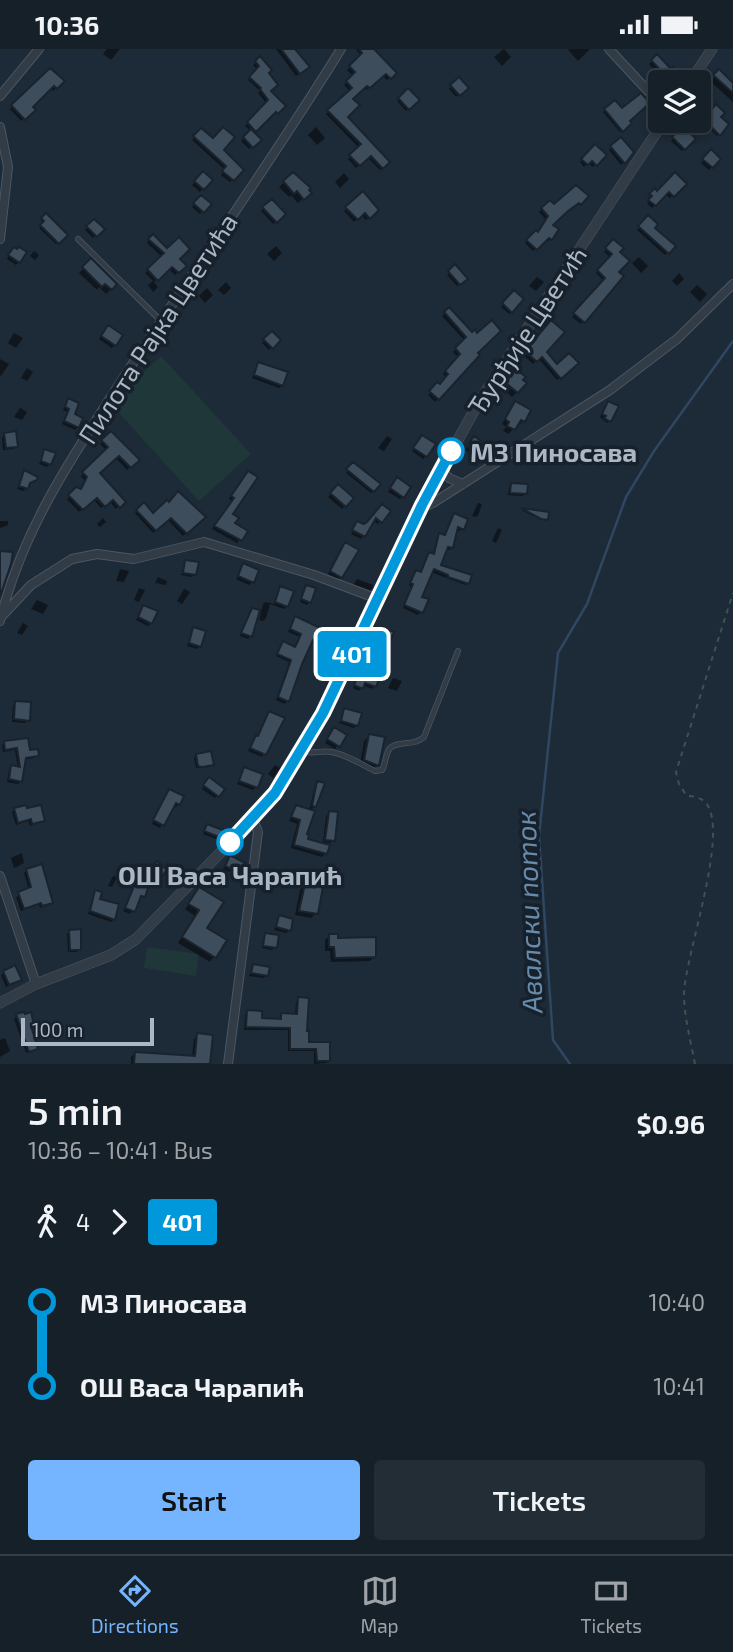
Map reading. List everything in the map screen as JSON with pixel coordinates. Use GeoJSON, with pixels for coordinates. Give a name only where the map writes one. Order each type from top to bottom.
{"type":"FeatureCollection","features":[{"type":"Feature","properties":{"kind":"street"},"geometry":{"type":"LineString","coordinates":[[0,96],[39,49]]}},
{"type":"Feature","properties":{"kind":"street","name":"Пилота Рајка Цветића"},"geometry":{"type":"LineString","coordinates":[[0,620],[23,547],[51,491],[341,49]]}},
{"type":"Feature","properties":{"kind":"street"},"geometry":{"type":"LineString","coordinates":[[609,49],[648,91]]}},
{"type":"Feature","properties":{"kind":"street"},"geometry":{"type":"LineString","coordinates":[[698,70],[712,49]]}},
{"type":"Feature","properties":{"kind":"street"},"geometry":{"type":"LineString","coordinates":[[0,127],[8,167],[0,239]]}},
{"type":"Feature","properties":{"kind":"street","name":"Ђурђије Цветић"},"geometry":{"type":"LineString","coordinates":[[0,1003],[36,985],[111,955],[136,939],[275,793],[338,683],[422,505],[480,400],[656,133]]}},
{"type":"Feature","properties":{"kind":"street"},"geometry":{"type":"LineString","coordinates":[[422,505],[429,506],[610,390],[677,339],[733,284]]}},
{"type":"Feature","properties":{"kind":"street"},"geometry":{"type":"LineString","coordinates":[[441,469],[449,478],[463,484]]}},
{"type":"Feature","properties":{"kind":"street"},"geometry":{"type":"LineString","coordinates":[[0,620],[30,585],[56,567],[84,555],[134,559],[204,542],[314,575],[378,599]]}},
{"type":"Feature","properties":{"kind":"street"},"geometry":{"type":"LineString","coordinates":[[10,583],[30,585]]}},
{"type":"Feature","properties":{"kind":"street"},"geometry":{"type":"LineString","coordinates":[[228,1064],[258,832],[253,819]]}},
{"type":"Feature","properties":{"kind":"street"},"geometry":{"type":"LineString","coordinates":[[0,876],[36,985]]}},
{"type":"Feature","properties":{"kind":"lane"},"geometry":{"type":"LineString","coordinates":[[78,239],[161,321]]}},
{"type":"Feature","properties":{"kind":"lane"},"geometry":{"type":"LineString","coordinates":[[301,751],[330,751],[375,771],[382,770],[388,751],[393,746],[414,744],[424,737],[458,651]]}},
{"type":"Feature","properties":{"kind":"path"},"geometry":{"type":"LineString","coordinates":[[695,1064],[684,993],[711,857],[712,820],[707,804],[701,799],[686,795],[678,784],[676,772],[733,593]]}},
{"type":"Feature","properties":{"kind":"green space"},"geometry":{"type":"Polygon","coordinates":[[[161,356],[251,454],[199,501],[110,403],[161,356]]]}},
{"type":"Feature","properties":{"kind":"green space"},"geometry":{"type":"Polygon","coordinates":[[[147,947],[199,954],[196,976],[144,968],[147,947]]]}},
{"type":"Feature","properties":{"kind":"building"},"geometry":{"type":"Polygon","coordinates":[[[281,49],[295,49],[310,67],[300,74],[281,49]]]}},
{"type":"Feature","properties":{"kind":"building"},"geometry":{"type":"Polygon","coordinates":[[[359,49],[374,49],[397,73],[391,79],[386,74],[370,88],[367,86],[353,99],[360,105],[348,117],[390,162],[383,169],[371,156],[360,166],[349,155],[361,144],[327,110],[352,88],[346,81],[355,72],[349,66],[362,53],[359,49]]]}},
{"type":"Feature","properties":{"kind":"building"},"geometry":{"type":"Polygon","coordinates":[[[657,54],[671,69],[673,67],[676,70],[660,70],[651,60],[657,54]]]}},
{"type":"Feature","properties":{"kind":"building"},"geometry":{"type":"Polygon","coordinates":[[[260,56],[272,70],[269,73],[278,85],[271,91],[286,106],[256,132],[247,122],[268,100],[261,88],[249,77],[259,66],[255,61],[260,56]]]}},
{"type":"Feature","properties":{"kind":"building"},"geometry":{"type":"Polygon","coordinates":[[[50,68],[65,81],[57,89],[54,86],[33,107],[36,110],[25,120],[11,105],[50,68]]]}},
{"type":"Feature","properties":{"kind":"building"},"geometry":{"type":"Polygon","coordinates":[[[719,69],[733,83],[733,93],[713,75],[719,69]]]}},
{"type":"Feature","properties":{"kind":"building"},"geometry":{"type":"Polygon","coordinates":[[[459,77],[469,88],[460,96],[450,85],[459,77]]]}},
{"type":"Feature","properties":{"kind":"building"},"geometry":{"type":"Polygon","coordinates":[[[408,88],[420,100],[409,110],[398,98],[408,88]]]}},
{"type":"Feature","properties":{"kind":"building"},"geometry":{"type":"Polygon","coordinates":[[[641,93],[648,101],[648,105],[630,121],[632,123],[623,132],[604,109],[615,100],[622,108],[641,93]]]}},
{"type":"Feature","properties":{"kind":"building"},"geometry":{"type":"Polygon","coordinates":[[[716,104],[725,113],[721,117],[729,124],[720,136],[711,127],[711,106],[713,108],[716,104]]]}},
{"type":"Feature","properties":{"kind":"building"},"geometry":{"type":"Polygon","coordinates":[[[223,127],[235,137],[224,150],[244,170],[234,181],[222,171],[226,166],[193,136],[201,128],[213,138],[223,127]]]}},
{"type":"Feature","properties":{"kind":"building"},"geometry":{"type":"Polygon","coordinates":[[[251,129],[262,140],[253,148],[243,137],[251,129]]]}},
{"type":"Feature","properties":{"kind":"building"},"geometry":{"type":"Polygon","coordinates":[[[676,133],[690,133],[696,139],[685,150],[672,137],[676,133]]]}},
{"type":"Feature","properties":{"kind":"building"},"geometry":{"type":"Polygon","coordinates":[[[621,137],[634,152],[625,164],[610,146],[621,137]]]}},
{"type":"Feature","properties":{"kind":"building"},"geometry":{"type":"Polygon","coordinates":[[[595,144],[607,155],[597,166],[592,161],[588,165],[581,159],[595,144]]]}},
{"type":"Feature","properties":{"kind":"building"},"geometry":{"type":"Polygon","coordinates":[[[711,149],[721,159],[713,168],[702,159],[711,149]]]}},
{"type":"Feature","properties":{"kind":"building"},"geometry":{"type":"Polygon","coordinates":[[[203,171],[213,180],[204,190],[194,181],[203,171]]]}},
{"type":"Feature","properties":{"kind":"building"},"geometry":{"type":"Polygon","coordinates":[[[293,172],[311,188],[309,190],[312,193],[304,200],[297,191],[294,194],[283,181],[293,172]]]}},
{"type":"Feature","properties":{"kind":"building"},"geometry":{"type":"Polygon","coordinates":[[[675,172],[687,184],[674,197],[669,192],[656,206],[648,200],[652,196],[649,194],[655,188],[657,191],[675,172]]]}},
{"type":"Feature","properties":{"kind":"building"},"geometry":{"type":"Polygon","coordinates":[[[576,185],[589,196],[553,225],[559,229],[552,240],[549,238],[537,250],[526,240],[536,230],[538,232],[548,216],[541,208],[550,200],[554,204],[576,185]]]}},
{"type":"Feature","properties":{"kind":"building"},"geometry":{"type":"Polygon","coordinates":[[[363,191],[379,210],[370,219],[365,213],[358,220],[345,207],[363,191]]]}},
{"type":"Feature","properties":{"kind":"building"},"geometry":{"type":"Polygon","coordinates":[[[201,195],[212,204],[204,213],[193,203],[201,195]]]}},
{"type":"Feature","properties":{"kind":"building"},"geometry":{"type":"Polygon","coordinates":[[[272,199],[286,214],[277,223],[262,207],[272,199]]]}},
{"type":"Feature","properties":{"kind":"building"},"geometry":{"type":"Polygon","coordinates":[[[46,213],[68,235],[59,244],[40,225],[44,221],[41,218],[46,213]]]}},
{"type":"Feature","properties":{"kind":"building"},"geometry":{"type":"Polygon","coordinates":[[[648,215],[658,224],[655,228],[676,246],[669,254],[638,226],[648,215]]]}},
{"type":"Feature","properties":{"kind":"building"},"geometry":{"type":"Polygon","coordinates":[[[94,219],[105,229],[97,237],[86,226],[94,219]]]}},
{"type":"Feature","properties":{"kind":"building"},"geometry":{"type":"Polygon","coordinates":[[[153,234],[167,248],[179,237],[190,249],[180,259],[187,266],[179,273],[172,267],[158,281],[147,269],[164,253],[148,239],[153,234]]]}},
{"type":"Feature","properties":{"kind":"building"},"geometry":{"type":"Polygon","coordinates":[[[613,239],[624,248],[620,252],[630,261],[619,272],[624,276],[585,323],[573,313],[605,278],[597,270],[612,254],[605,248],[613,239]]]}},
{"type":"Feature","properties":{"kind":"building"},"geometry":{"type":"Polygon","coordinates":[[[14,247],[27,252],[20,263],[8,255],[14,247]]]}},
{"type":"Feature","properties":{"kind":"building"},"geometry":{"type":"Polygon","coordinates":[[[91,258],[117,284],[112,290],[105,284],[102,287],[82,267],[91,258]]]}},
{"type":"Feature","properties":{"kind":"building"},"geometry":{"type":"Polygon","coordinates":[[[455,264],[468,279],[460,285],[448,271],[455,264]]]}},
{"type":"Feature","properties":{"kind":"building"},"geometry":{"type":"Polygon","coordinates":[[[514,290],[524,299],[512,313],[502,303],[514,290]]]}},
{"type":"Feature","properties":{"kind":"building"},"geometry":{"type":"Polygon","coordinates":[[[449,307],[472,332],[475,329],[477,333],[492,320],[501,331],[478,353],[480,355],[439,400],[429,391],[437,382],[440,384],[448,374],[445,371],[460,354],[455,348],[466,337],[444,312],[449,307]]]}},
{"type":"Feature","properties":{"kind":"building"},"geometry":{"type":"Polygon","coordinates":[[[551,320],[565,332],[547,352],[557,364],[569,353],[579,363],[561,379],[542,357],[537,362],[525,351],[551,320]]]}},
{"type":"Feature","properties":{"kind":"building"},"geometry":{"type":"Polygon","coordinates":[[[108,325],[123,335],[116,346],[101,336],[108,325]]]}},
{"type":"Feature","properties":{"kind":"building"},"geometry":{"type":"Polygon","coordinates":[[[272,331],[281,340],[273,349],[263,339],[272,331]]]}},
{"type":"Feature","properties":{"kind":"building"},"geometry":{"type":"Polygon","coordinates":[[[258,362],[288,372],[283,386],[254,375],[258,362]]]}},
{"type":"Feature","properties":{"kind":"building"},"geometry":{"type":"Polygon","coordinates":[[[512,366],[526,377],[523,380],[527,383],[518,393],[502,380],[512,366]]]}},
{"type":"Feature","properties":{"kind":"building"},"geometry":{"type":"Polygon","coordinates":[[[68,398],[79,403],[75,414],[83,418],[79,428],[64,421],[69,409],[65,407],[68,398]]]}},
{"type":"Feature","properties":{"kind":"building"},"geometry":{"type":"Polygon","coordinates":[[[515,401],[531,410],[525,422],[521,420],[515,430],[507,426],[509,422],[505,419],[515,401]]]}},
{"type":"Feature","properties":{"kind":"building"},"geometry":{"type":"Polygon","coordinates":[[[608,401],[619,406],[611,422],[602,414],[608,401]]]}},
{"type":"Feature","properties":{"kind":"building"},"geometry":{"type":"Polygon","coordinates":[[[16,431],[18,447],[6,448],[4,433],[16,431]]]}},
{"type":"Feature","properties":{"kind":"building"},"geometry":{"type":"Polygon","coordinates":[[[111,431],[140,460],[131,468],[119,456],[100,473],[126,502],[120,508],[113,500],[105,507],[97,498],[83,510],[68,495],[76,487],[81,489],[87,477],[82,472],[108,447],[101,440],[111,431]]]}},
{"type":"Feature","properties":{"kind":"building"},"geometry":{"type":"Polygon","coordinates":[[[422,435],[436,444],[427,457],[413,448],[422,435]]]}},
{"type":"Feature","properties":{"kind":"building"},"geometry":{"type":"Polygon","coordinates":[[[474,436],[490,447],[483,457],[467,446],[474,436]]]}},
{"type":"Feature","properties":{"kind":"building"},"geometry":{"type":"Polygon","coordinates":[[[44,449],[56,453],[51,465],[41,461],[44,449]]]}},
{"type":"Feature","properties":{"kind":"building"},"geometry":{"type":"Polygon","coordinates":[[[353,462],[381,484],[374,492],[346,469],[353,462]]]}},
{"type":"Feature","properties":{"kind":"building"},"geometry":{"type":"Polygon","coordinates":[[[24,470],[38,477],[30,483],[28,489],[19,486],[24,470]]]}},
{"type":"Feature","properties":{"kind":"building"},"geometry":{"type":"Polygon","coordinates":[[[248,471],[258,477],[233,514],[239,518],[235,523],[248,531],[242,541],[214,526],[234,498],[231,496],[248,471]]]}},
{"type":"Feature","properties":{"kind":"building"},"geometry":{"type":"Polygon","coordinates":[[[397,477],[411,487],[404,498],[390,488],[397,477]]]}},
{"type":"Feature","properties":{"kind":"building"},"geometry":{"type":"Polygon","coordinates":[[[511,483],[528,484],[527,494],[510,493],[511,483]]]}},
{"type":"Feature","properties":{"kind":"building"},"geometry":{"type":"Polygon","coordinates":[[[338,484],[354,498],[346,507],[330,493],[338,484]]]}},
{"type":"Feature","properties":{"kind":"building"},"geometry":{"type":"Polygon","coordinates":[[[178,491],[206,517],[187,534],[171,518],[156,531],[136,510],[144,502],[153,513],[167,500],[169,502],[178,491]]]}},
{"type":"Feature","properties":{"kind":"building"},"geometry":{"type":"Polygon","coordinates":[[[382,504],[391,511],[382,523],[376,518],[365,537],[352,530],[357,521],[364,524],[367,522],[382,504]]]}},
{"type":"Feature","properties":{"kind":"building"},"geometry":{"type":"Polygon","coordinates":[[[521,508],[549,512],[548,520],[541,519],[521,508]]]}},
{"type":"Feature","properties":{"kind":"building"},"geometry":{"type":"Polygon","coordinates":[[[454,513],[468,519],[464,530],[458,527],[453,548],[448,547],[441,565],[472,575],[469,584],[434,569],[422,597],[429,599],[423,613],[404,605],[416,570],[421,572],[429,552],[434,554],[439,533],[445,535],[454,513]]]}},
{"type":"Feature","properties":{"kind":"building"},"geometry":{"type":"Polygon","coordinates":[[[345,542],[359,550],[342,578],[330,571],[345,542]]]}},
{"type":"Feature","properties":{"kind":"building"},"geometry":{"type":"Polygon","coordinates":[[[0,551],[13,552],[0,597],[0,551]]]}},
{"type":"Feature","properties":{"kind":"building"},"geometry":{"type":"Polygon","coordinates":[[[185,560],[199,562],[196,575],[183,573],[185,560]]]}},
{"type":"Feature","properties":{"kind":"building"},"geometry":{"type":"Polygon","coordinates":[[[243,563],[259,570],[254,583],[238,576],[243,563]]]}},
{"type":"Feature","properties":{"kind":"building"},"geometry":{"type":"Polygon","coordinates":[[[306,585],[316,588],[311,603],[301,599],[306,585]]]}},
{"type":"Feature","properties":{"kind":"building"},"geometry":{"type":"Polygon","coordinates":[[[280,586],[294,591],[288,607],[275,602],[280,586]]]}},
{"type":"Feature","properties":{"kind":"building"},"geometry":{"type":"Polygon","coordinates":[[[143,605],[158,611],[152,624],[138,617],[143,605]]]}},
{"type":"Feature","properties":{"kind":"building"},"geometry":{"type":"Polygon","coordinates":[[[252,608],[260,610],[252,637],[241,633],[252,608]]]}},
{"type":"Feature","properties":{"kind":"building"},"geometry":{"type":"Polygon","coordinates":[[[295,616],[333,634],[328,646],[313,640],[289,702],[278,697],[291,660],[277,654],[283,641],[295,647],[298,641],[301,634],[290,629],[295,616]]]}},
{"type":"Feature","properties":{"kind":"building"},"geometry":{"type":"Polygon","coordinates":[[[193,627],[206,631],[201,647],[189,643],[193,627]]]}},
{"type":"Feature","properties":{"kind":"building"},"geometry":{"type":"Polygon","coordinates":[[[382,627],[394,632],[385,651],[382,650],[372,676],[379,679],[376,687],[365,683],[363,689],[354,685],[366,658],[371,660],[375,647],[373,646],[382,627]]]}},
{"type":"Feature","properties":{"kind":"building"},"geometry":{"type":"Polygon","coordinates":[[[15,701],[31,702],[30,721],[14,719],[15,701]]]}},
{"type":"Feature","properties":{"kind":"building"},"geometry":{"type":"Polygon","coordinates":[[[344,708],[362,713],[358,726],[341,721],[344,708]]]}},
{"type":"Feature","properties":{"kind":"building"},"geometry":{"type":"Polygon","coordinates":[[[269,711],[285,718],[266,755],[250,748],[269,711]]]}},
{"type":"Feature","properties":{"kind":"building"},"geometry":{"type":"Polygon","coordinates":[[[334,727],[347,735],[340,747],[327,739],[334,727]]]}},
{"type":"Feature","properties":{"kind":"building"},"geometry":{"type":"Polygon","coordinates":[[[369,734],[385,737],[379,766],[364,760],[369,734]]]}},
{"type":"Feature","properties":{"kind":"building"},"geometry":{"type":"Polygon","coordinates":[[[28,738],[30,750],[38,749],[39,756],[26,758],[22,782],[9,779],[11,765],[20,767],[17,748],[5,750],[4,741],[28,738]]]}},
{"type":"Feature","properties":{"kind":"building"},"geometry":{"type":"Polygon","coordinates":[[[211,751],[214,765],[198,766],[196,754],[211,751]]]}},
{"type":"Feature","properties":{"kind":"building"},"geometry":{"type":"Polygon","coordinates":[[[244,767],[263,774],[258,788],[239,781],[244,767]]]}},
{"type":"Feature","properties":{"kind":"building"},"geometry":{"type":"Polygon","coordinates":[[[209,777],[225,789],[219,797],[203,785],[209,777]]]}},
{"type":"Feature","properties":{"kind":"building"},"geometry":{"type":"Polygon","coordinates":[[[317,781],[325,783],[316,807],[312,806],[317,781]]]}},
{"type":"Feature","properties":{"kind":"building"},"geometry":{"type":"Polygon","coordinates":[[[169,789],[184,796],[180,805],[176,803],[164,826],[153,820],[169,789]]]}},
{"type":"Feature","properties":{"kind":"building"},"geometry":{"type":"Polygon","coordinates":[[[26,805],[27,808],[41,805],[45,821],[32,824],[31,819],[18,823],[14,808],[26,805]]]}},
{"type":"Feature","properties":{"kind":"building"},"geometry":{"type":"Polygon","coordinates":[[[296,805],[315,811],[307,834],[308,839],[330,845],[327,854],[294,845],[300,820],[291,817],[296,805]]]}},
{"type":"Feature","properties":{"kind":"building"},"geometry":{"type":"Polygon","coordinates":[[[329,811],[338,812],[335,841],[325,840],[329,811]]]}},
{"type":"Feature","properties":{"kind":"building"},"geometry":{"type":"Polygon","coordinates":[[[207,824],[228,832],[227,835],[224,839],[204,831],[207,824]]]}},
{"type":"Feature","properties":{"kind":"building"},"geometry":{"type":"Polygon","coordinates":[[[230,855],[245,863],[240,873],[225,866],[230,855]]]}},
{"type":"Feature","properties":{"kind":"building"},"geometry":{"type":"Polygon","coordinates":[[[157,861],[167,870],[157,882],[147,872],[157,861]]]}},
{"type":"Feature","properties":{"kind":"building"},"geometry":{"type":"Polygon","coordinates":[[[42,864],[53,903],[42,906],[41,903],[24,909],[18,892],[31,887],[26,869],[42,864]]]}},
{"type":"Feature","properties":{"kind":"building"},"geometry":{"type":"Polygon","coordinates":[[[136,881],[149,885],[135,912],[125,908],[136,881]]]}},
{"type":"Feature","properties":{"kind":"building"},"geometry":{"type":"Polygon","coordinates":[[[305,884],[323,887],[318,914],[299,911],[305,884]]]}},
{"type":"Feature","properties":{"kind":"building"},"geometry":{"type":"Polygon","coordinates":[[[199,887],[224,902],[207,928],[227,940],[216,958],[182,937],[199,910],[188,904],[199,887]]]}},
{"type":"Feature","properties":{"kind":"building"},"geometry":{"type":"Polygon","coordinates":[[[95,890],[102,892],[100,899],[119,904],[115,920],[90,911],[95,890]]]}},
{"type":"Feature","properties":{"kind":"building"},"geometry":{"type":"Polygon","coordinates":[[[279,915],[293,919],[291,931],[276,927],[279,915]]]}},
{"type":"Feature","properties":{"kind":"building"},"geometry":{"type":"Polygon","coordinates":[[[81,929],[81,950],[70,950],[69,930],[81,929]]]}},
{"type":"Feature","properties":{"kind":"building"},"geometry":{"type":"Polygon","coordinates":[[[265,933],[279,935],[277,948],[263,946],[265,933]]]}},
{"type":"Feature","properties":{"kind":"building"},"geometry":{"type":"Polygon","coordinates":[[[329,934],[338,934],[338,938],[376,937],[376,957],[335,958],[334,947],[329,947],[329,934]]]}},
{"type":"Feature","properties":{"kind":"building"},"geometry":{"type":"Polygon","coordinates":[[[253,964],[270,967],[268,976],[251,973],[253,964]]]}},
{"type":"Feature","properties":{"kind":"building"},"geometry":{"type":"Polygon","coordinates":[[[15,965],[22,980],[9,985],[3,971],[15,965]]]}},
{"type":"Feature","properties":{"kind":"building"},"geometry":{"type":"Polygon","coordinates":[[[298,997],[309,998],[309,1042],[330,1042],[330,1061],[317,1061],[316,1049],[290,1049],[290,1028],[246,1027],[247,1010],[262,1011],[262,1018],[281,1019],[281,1013],[297,1014],[298,997]]]}},
{"type":"Feature","properties":{"kind":"building"},"geometry":{"type":"Polygon","coordinates":[[[31,1012],[34,1025],[31,1026],[38,1049],[29,1052],[16,1014],[31,1012]]]}},
{"type":"Feature","properties":{"kind":"building"},"geometry":{"type":"Polygon","coordinates":[[[197,1033],[213,1035],[210,1064],[134,1064],[135,1052],[195,1056],[197,1033]]]}},
{"type":"Feature","properties":{"kind":"waterway","name":"Авалски поток"},"geometry":{"type":"LineString","coordinates":[[570,1064],[553,1040],[539,836],[558,653],[587,604],[626,497],[654,451],[733,341]]}},
{"type":"Feature","properties":{"kind":"bus line","name":"401"},"geometry":{"type":"LineString","coordinates":[[230,842],[262,810],[284,781],[323,713],[422,505],[451,451]]}},
{"type":"Feature","properties":{"kind":"place","name":"МЗ Пиносава"},"geometry":{"type":"Point","coordinates":[451,451]}},
{"type":"Feature","properties":{"kind":"place","name":"ОШ Васа Чарапић"},"geometry":{"type":"Point","coordinates":[230,842]}}]}
